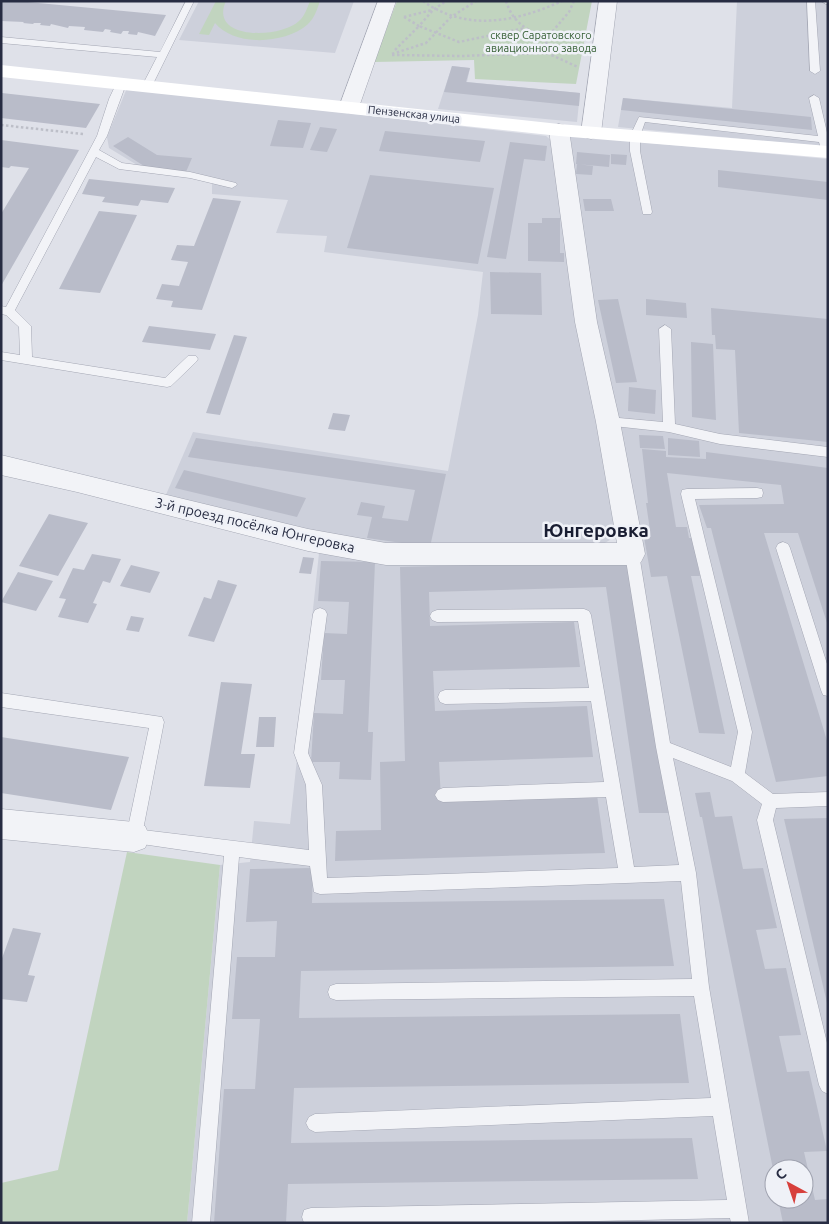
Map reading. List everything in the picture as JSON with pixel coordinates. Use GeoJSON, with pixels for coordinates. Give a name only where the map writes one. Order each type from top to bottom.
{"type":"FeatureCollection","features":[{"type":"Feature","properties":{"kind":"street"},"geometry":{"type":"LineString","coordinates":[[349,107],[387,1]]}},
{"type":"Feature","properties":{"kind":"street"},"geometry":{"type":"LineString","coordinates":[[591,132],[608,1]]}},
{"type":"Feature","properties":{"kind":"street","name":"Пензенская улица"},"geometry":{"type":"LineString","coordinates":[[1,71],[559,130],[826,146]]}},
{"type":"Feature","properties":{"kind":"street"},"geometry":{"type":"LineString","coordinates":[[559,130],[586,322],[608,422],[632,554]]}},
{"type":"Feature","properties":{"kind":"street","name":"3-й проезд посёлка Юнгеровка"},"geometry":{"type":"LineString","coordinates":[[1,465],[77,482],[299,538],[386,554],[632,554]]}},
{"type":"Feature","properties":{"kind":"street"},"geometry":{"type":"LineString","coordinates":[[1,824],[134,837]]}},
{"type":"Feature","properties":{"kind":"lane"},"geometry":{"type":"LineString","coordinates":[[147,86],[190,1]]}},
{"type":"Feature","properties":{"kind":"lane"},"geometry":{"type":"LineString","coordinates":[[811,1],[815,71]]}},
{"type":"Feature","properties":{"kind":"lane"},"geometry":{"type":"LineString","coordinates":[[1,40],[162,55]]}},
{"type":"Feature","properties":{"kind":"lane"},"geometry":{"type":"LineString","coordinates":[[26,359],[24,326],[5,311],[102,136],[114,100],[122,84]]}},
{"type":"Feature","properties":{"kind":"lane"},"geometry":{"type":"LineString","coordinates":[[814,98],[826,146]]}},
{"type":"Feature","properties":{"kind":"lane"},"geometry":{"type":"LineString","coordinates":[[635,136],[635,151],[647,212]]}},
{"type":"Feature","properties":{"kind":"lane"},"geometry":{"type":"LineString","coordinates":[[93,151],[119,166],[190,175],[232,185]]}},
{"type":"Feature","properties":{"kind":"lane"},"geometry":{"type":"LineString","coordinates":[[665,329],[669,427]]}},
{"type":"Feature","properties":{"kind":"lane"},"geometry":{"type":"LineString","coordinates":[[1,356],[167,383],[192,359]]}},
{"type":"Feature","properties":{"kind":"lane"},"geometry":{"type":"LineString","coordinates":[[608,422],[669,427],[720,439],[828,452]]}},
{"type":"Feature","properties":{"kind":"lane"},"geometry":{"type":"LineString","coordinates":[[737,776],[745,732],[687,494],[757,493]]}},
{"type":"Feature","properties":{"kind":"lane"},"geometry":{"type":"LineString","coordinates":[[783,548],[828,690]]}},
{"type":"Feature","properties":{"kind":"lane"},"geometry":{"type":"LineString","coordinates":[[311,1217],[738,1216],[701,987],[688,873],[664,748],[632,554]]}},
{"type":"Feature","properties":{"kind":"lane"},"geometry":{"type":"LineString","coordinates":[[320,614],[301,754],[314,785],[320,886],[688,873]]}},
{"type":"Feature","properties":{"kind":"lane"},"geometry":{"type":"LineString","coordinates":[[437,616],[584,615],[627,875]]}},
{"type":"Feature","properties":{"kind":"lane"},"geometry":{"type":"LineString","coordinates":[[445,697],[597,694]]}},
{"type":"Feature","properties":{"kind":"lane"},"geometry":{"type":"LineString","coordinates":[[1,700],[157,722],[134,837],[317,859]]}},
{"type":"Feature","properties":{"kind":"lane"},"geometry":{"type":"LineString","coordinates":[[664,748],[737,776],[771,801],[828,799]]}},
{"type":"Feature","properties":{"kind":"lane"},"geometry":{"type":"LineString","coordinates":[[443,795],[613,789]]}},
{"type":"Feature","properties":{"kind":"lane"},"geometry":{"type":"LineString","coordinates":[[771,801],[765,820],[828,1085]]}},
{"type":"Feature","properties":{"kind":"lane"},"geometry":{"type":"LineString","coordinates":[[201,1223],[232,848]]}},
{"type":"Feature","properties":{"kind":"lane"},"geometry":{"type":"LineString","coordinates":[[336,992],[701,987]]}},
{"type":"Feature","properties":{"kind":"lane"},"geometry":{"type":"LineString","coordinates":[[315,1123],[720,1107]]}},
{"type":"Feature","properties":{"kind":"path"},"geometry":{"type":"LineString","coordinates":[[424,1],[433,10],[451,16],[480,21],[513,19],[551,7],[562,1]]}},
{"type":"Feature","properties":{"kind":"path"},"geometry":{"type":"LineString","coordinates":[[389,55],[420,26],[433,10],[446,1]]}},
{"type":"Feature","properties":{"kind":"path"},"geometry":{"type":"LineString","coordinates":[[389,55],[426,43],[451,16],[476,1]]}},
{"type":"Feature","properties":{"kind":"path"},"geometry":{"type":"LineString","coordinates":[[506,1],[516,24],[546,39]]}},
{"type":"Feature","properties":{"kind":"path"},"geometry":{"type":"LineString","coordinates":[[547,52],[546,39],[569,12],[574,1]]}},
{"type":"Feature","properties":{"kind":"path"},"geometry":{"type":"LineString","coordinates":[[401,24],[406,9]]}},
{"type":"Feature","properties":{"kind":"path"},"geometry":{"type":"LineString","coordinates":[[404,17],[433,10]]}},
{"type":"Feature","properties":{"kind":"path"},"geometry":{"type":"LineString","coordinates":[[404,17],[434,34],[459,42],[525,28]]}},
{"type":"Feature","properties":{"kind":"path"},"geometry":{"type":"LineString","coordinates":[[389,55],[392,48]]}},
{"type":"Feature","properties":{"kind":"path"},"geometry":{"type":"LineString","coordinates":[[389,55],[460,56],[547,52],[598,76]]}},
{"type":"Feature","properties":{"kind":"path"},"geometry":{"type":"LineString","coordinates":[[1,125],[102,136]]}},
{"type":"Feature","properties":{"kind":"shaded area"},"geometry":{"type":"Polygon","coordinates":[[[199,1],[354,1],[335,53],[179,40],[199,1]]]}},
{"type":"Feature","properties":{"kind":"shaded area"},"geometry":{"type":"Polygon","coordinates":[[[737,1],[828,1],[828,147],[618,127],[623,98],[732,108],[737,1]]]}},
{"type":"Feature","properties":{"kind":"shaded area"},"geometry":{"type":"Polygon","coordinates":[[[452,66],[470,68],[467,82],[580,93],[577,122],[438,109],[452,66]]]}},
{"type":"Feature","properties":{"kind":"shaded area"},"geometry":{"type":"Polygon","coordinates":[[[127,88],[546,136],[553,142],[620,527],[613,538],[600,546],[376,545],[165,497],[193,432],[448,471],[478,315],[483,272],[324,252],[327,236],[276,233],[288,200],[212,194],[212,177],[142,168],[109,148],[107,137],[127,88]]]}},
{"type":"Feature","properties":{"kind":"shaded area"},"geometry":{"type":"Polygon","coordinates":[[[570,136],[828,159],[828,1223],[187,1223],[220,865],[250,862],[254,821],[290,824],[319,553],[375,558],[637,558],[590,292],[570,136]]]}},
{"type":"Feature","properties":{"kind":"green space"},"geometry":{"type":"Polygon","coordinates":[[[216,1],[226,1],[223,14],[227,23],[236,29],[263,33],[290,27],[301,19],[310,1],[320,1],[312,20],[307,25],[286,36],[260,40],[235,36],[224,31],[215,23],[209,35],[199,34],[216,1]]]}},
{"type":"Feature","properties":{"kind":"green space","name":"сквер Саратовского авиационного завода"},"geometry":{"type":"Polygon","coordinates":[[[397,1],[592,1],[576,84],[475,79],[474,60],[374,62],[397,1]]]}},
{"type":"Feature","properties":{"kind":"green space"},"geometry":{"type":"Polygon","coordinates":[[[127,852],[220,865],[187,1223],[1,1223],[1,1183],[58,1170],[127,852]]]}},
{"type":"Feature","properties":{"kind":"building"},"geometry":{"type":"Polygon","coordinates":[[[1,1],[166,15],[155,36],[138,32],[137,35],[128,34],[129,31],[123,31],[121,34],[105,29],[103,32],[84,30],[85,27],[69,26],[68,28],[51,24],[50,26],[40,25],[41,23],[1,21],[1,1]]]}},
{"type":"Feature","properties":{"kind":"building"},"geometry":{"type":"Polygon","coordinates":[[[452,66],[470,68],[466,82],[580,93],[579,106],[444,92],[452,66]]]}},
{"type":"Feature","properties":{"kind":"building"},"geometry":{"type":"Polygon","coordinates":[[[2,93],[100,104],[86,128],[1,118],[2,93]]]}},
{"type":"Feature","properties":{"kind":"building"},"geometry":{"type":"Polygon","coordinates":[[[623,98],[811,117],[812,130],[621,110],[623,98]]]}},
{"type":"Feature","properties":{"kind":"building"},"geometry":{"type":"Polygon","coordinates":[[[278,120],[311,123],[303,148],[270,146],[278,120]]]}},
{"type":"Feature","properties":{"kind":"building"},"geometry":{"type":"Polygon","coordinates":[[[320,127],[337,129],[327,152],[310,150],[320,127]]]}},
{"type":"Feature","properties":{"kind":"building"},"geometry":{"type":"Polygon","coordinates":[[[385,131],[485,141],[480,162],[379,151],[385,131]]]}},
{"type":"Feature","properties":{"kind":"building"},"geometry":{"type":"Polygon","coordinates":[[[128,137],[157,155],[192,158],[186,172],[147,168],[113,146],[128,137]]]}},
{"type":"Feature","properties":{"kind":"building"},"geometry":{"type":"Polygon","coordinates":[[[1,140],[79,150],[1,286],[1,214],[29,168],[1,167],[1,140]]]}},
{"type":"Feature","properties":{"kind":"building"},"geometry":{"type":"Polygon","coordinates":[[[510,142],[547,146],[545,161],[524,159],[506,259],[487,257],[510,142]]]}},
{"type":"Feature","properties":{"kind":"building"},"geometry":{"type":"Polygon","coordinates":[[[577,152],[610,155],[609,167],[576,164],[577,152]]]}},
{"type":"Feature","properties":{"kind":"building"},"geometry":{"type":"Polygon","coordinates":[[[611,154],[627,155],[626,165],[611,164],[611,154]]]}},
{"type":"Feature","properties":{"kind":"building"},"geometry":{"type":"Polygon","coordinates":[[[577,164],[593,166],[592,175],[576,174],[577,164]]]}},
{"type":"Feature","properties":{"kind":"building"},"geometry":{"type":"Polygon","coordinates":[[[718,170],[828,182],[828,200],[718,187],[718,170]]]}},
{"type":"Feature","properties":{"kind":"building"},"geometry":{"type":"Polygon","coordinates":[[[370,175],[494,188],[478,264],[347,248],[370,175]]]}},
{"type":"Feature","properties":{"kind":"building"},"geometry":{"type":"Polygon","coordinates":[[[89,179],[175,188],[168,203],[141,200],[138,206],[102,202],[105,197],[82,194],[89,179]]]}},
{"type":"Feature","properties":{"kind":"building"},"geometry":{"type":"Polygon","coordinates":[[[213,198],[241,201],[202,310],[171,307],[173,301],[156,299],[162,284],[179,286],[188,262],[171,260],[177,245],[194,246],[213,198]]]}},
{"type":"Feature","properties":{"kind":"building"},"geometry":{"type":"Polygon","coordinates":[[[583,199],[611,199],[614,211],[585,211],[583,199]]]}},
{"type":"Feature","properties":{"kind":"building"},"geometry":{"type":"Polygon","coordinates":[[[99,211],[137,215],[100,293],[59,289],[99,211]]]}},
{"type":"Feature","properties":{"kind":"building"},"geometry":{"type":"Polygon","coordinates":[[[542,218],[560,218],[560,253],[564,253],[564,262],[528,261],[528,223],[542,223],[542,218]]]}},
{"type":"Feature","properties":{"kind":"building"},"geometry":{"type":"Polygon","coordinates":[[[490,272],[541,273],[542,315],[491,314],[490,272]]]}},
{"type":"Feature","properties":{"kind":"building"},"geometry":{"type":"Polygon","coordinates":[[[618,299],[637,382],[616,383],[598,300],[618,299]]]}},
{"type":"Feature","properties":{"kind":"building"},"geometry":{"type":"Polygon","coordinates":[[[646,299],[686,303],[687,318],[646,315],[646,299]]]}},
{"type":"Feature","properties":{"kind":"building"},"geometry":{"type":"Polygon","coordinates":[[[711,308],[828,319],[828,442],[739,433],[735,350],[716,349],[715,335],[712,335],[711,308]]]}},
{"type":"Feature","properties":{"kind":"building"},"geometry":{"type":"Polygon","coordinates":[[[149,326],[216,334],[210,350],[142,342],[149,326]]]}},
{"type":"Feature","properties":{"kind":"building"},"geometry":{"type":"Polygon","coordinates":[[[234,335],[247,337],[220,415],[206,413],[234,335]]]}},
{"type":"Feature","properties":{"kind":"building"},"geometry":{"type":"Polygon","coordinates":[[[691,342],[713,344],[716,420],[692,417],[691,342]]]}},
{"type":"Feature","properties":{"kind":"building"},"geometry":{"type":"Polygon","coordinates":[[[629,387],[656,390],[655,414],[628,411],[629,387]]]}},
{"type":"Feature","properties":{"kind":"building"},"geometry":{"type":"Polygon","coordinates":[[[333,413],[350,415],[345,431],[328,429],[333,413]]]}},
{"type":"Feature","properties":{"kind":"building"},"geometry":{"type":"Polygon","coordinates":[[[639,435],[663,436],[665,449],[640,448],[639,435]]]}},
{"type":"Feature","properties":{"kind":"building"},"geometry":{"type":"Polygon","coordinates":[[[196,438],[446,474],[430,547],[367,538],[372,517],[357,515],[361,502],[385,506],[382,518],[408,521],[415,490],[188,457],[196,438]]]}},
{"type":"Feature","properties":{"kind":"building"},"geometry":{"type":"Polygon","coordinates":[[[668,438],[699,441],[700,457],[668,455],[668,438]]]}},
{"type":"Feature","properties":{"kind":"building"},"geometry":{"type":"Polygon","coordinates":[[[642,449],[666,451],[666,457],[706,459],[706,452],[828,468],[828,626],[798,533],[764,533],[828,744],[828,776],[776,782],[711,528],[707,528],[699,505],[784,504],[781,485],[667,473],[676,527],[687,527],[689,538],[692,538],[700,576],[691,576],[725,734],[699,733],[667,576],[651,577],[644,537],[651,537],[646,503],[648,503],[642,449]]]}},
{"type":"Feature","properties":{"kind":"building"},"geometry":{"type":"Polygon","coordinates":[[[184,470],[306,498],[297,517],[175,488],[184,470]]]}},
{"type":"Feature","properties":{"kind":"building"},"geometry":{"type":"Polygon","coordinates":[[[49,514],[88,523],[58,576],[19,566],[49,514]]]}},
{"type":"Feature","properties":{"kind":"building"},"geometry":{"type":"Polygon","coordinates":[[[92,554],[121,559],[110,583],[103,581],[93,603],[97,604],[88,623],[58,617],[66,599],[59,598],[73,568],[84,570],[92,554]]]}},
{"type":"Feature","properties":{"kind":"building"},"geometry":{"type":"Polygon","coordinates":[[[303,557],[314,558],[311,574],[299,573],[303,557]]]}},
{"type":"Feature","properties":{"kind":"building"},"geometry":{"type":"Polygon","coordinates":[[[321,561],[375,562],[368,732],[373,732],[371,780],[339,779],[340,762],[311,762],[314,713],[343,714],[345,680],[321,680],[324,633],[347,634],[349,602],[318,601],[321,561]]]}},
{"type":"Feature","properties":{"kind":"building"},"geometry":{"type":"Polygon","coordinates":[[[628,561],[669,813],[639,813],[606,587],[429,592],[430,626],[574,622],[580,667],[433,671],[435,711],[587,706],[593,757],[439,762],[441,799],[597,795],[605,853],[335,861],[336,831],[381,830],[380,762],[405,761],[400,567],[628,561]]]}},
{"type":"Feature","properties":{"kind":"building"},"geometry":{"type":"Polygon","coordinates":[[[131,565],[160,572],[150,593],[120,586],[131,565]]]}},
{"type":"Feature","properties":{"kind":"building"},"geometry":{"type":"Polygon","coordinates":[[[18,572],[53,581],[36,611],[1,602],[18,572]]]}},
{"type":"Feature","properties":{"kind":"building"},"geometry":{"type":"Polygon","coordinates":[[[218,580],[237,585],[214,642],[188,636],[204,597],[211,599],[218,580]]]}},
{"type":"Feature","properties":{"kind":"building"},"geometry":{"type":"Polygon","coordinates":[[[131,616],[144,618],[139,632],[126,630],[131,616]]]}},
{"type":"Feature","properties":{"kind":"building"},"geometry":{"type":"Polygon","coordinates":[[[221,682],[252,684],[241,754],[255,754],[250,788],[204,786],[221,682]]]}},
{"type":"Feature","properties":{"kind":"building"},"geometry":{"type":"Polygon","coordinates":[[[259,717],[276,717],[274,747],[256,747],[259,717]]]}},
{"type":"Feature","properties":{"kind":"building"},"geometry":{"type":"Polygon","coordinates":[[[1,737],[129,757],[111,810],[1,793],[1,737]]]}},
{"type":"Feature","properties":{"kind":"building"},"geometry":{"type":"Polygon","coordinates":[[[710,792],[715,817],[732,816],[743,869],[763,868],[777,928],[756,930],[765,969],[786,968],[801,1035],[779,1036],[787,1072],[809,1071],[827,1151],[804,1152],[806,1159],[771,1159],[702,817],[700,817],[695,793],[710,792]]]}},
{"type":"Feature","properties":{"kind":"building"},"geometry":{"type":"Polygon","coordinates":[[[828,818],[828,1003],[827,1003],[784,819],[828,818]]]}},
{"type":"Feature","properties":{"kind":"building"},"geometry":{"type":"Polygon","coordinates":[[[313,868],[312,903],[664,899],[674,966],[301,971],[299,1018],[680,1014],[689,1083],[294,1088],[291,1143],[692,1138],[698,1179],[288,1184],[286,1223],[214,1223],[224,1089],[255,1089],[260,1019],[232,1019],[237,957],[275,957],[277,921],[246,922],[250,869],[313,868]]]}},
{"type":"Feature","properties":{"kind":"building"},"geometry":{"type":"Polygon","coordinates":[[[13,928],[41,933],[28,975],[35,976],[27,1002],[1,999],[1,961],[13,928]]]}},
{"type":"Feature","properties":{"kind":"building"},"geometry":{"type":"Polygon","coordinates":[[[814,1196],[815,1200],[828,1199],[828,1223],[783,1223],[780,1209],[814,1209],[814,1196]]]}},
{"type":"Feature","properties":{"kind":"district","name":"Юнгеровка"},"geometry":{"type":"Point","coordinates":[596,530]}}]}
